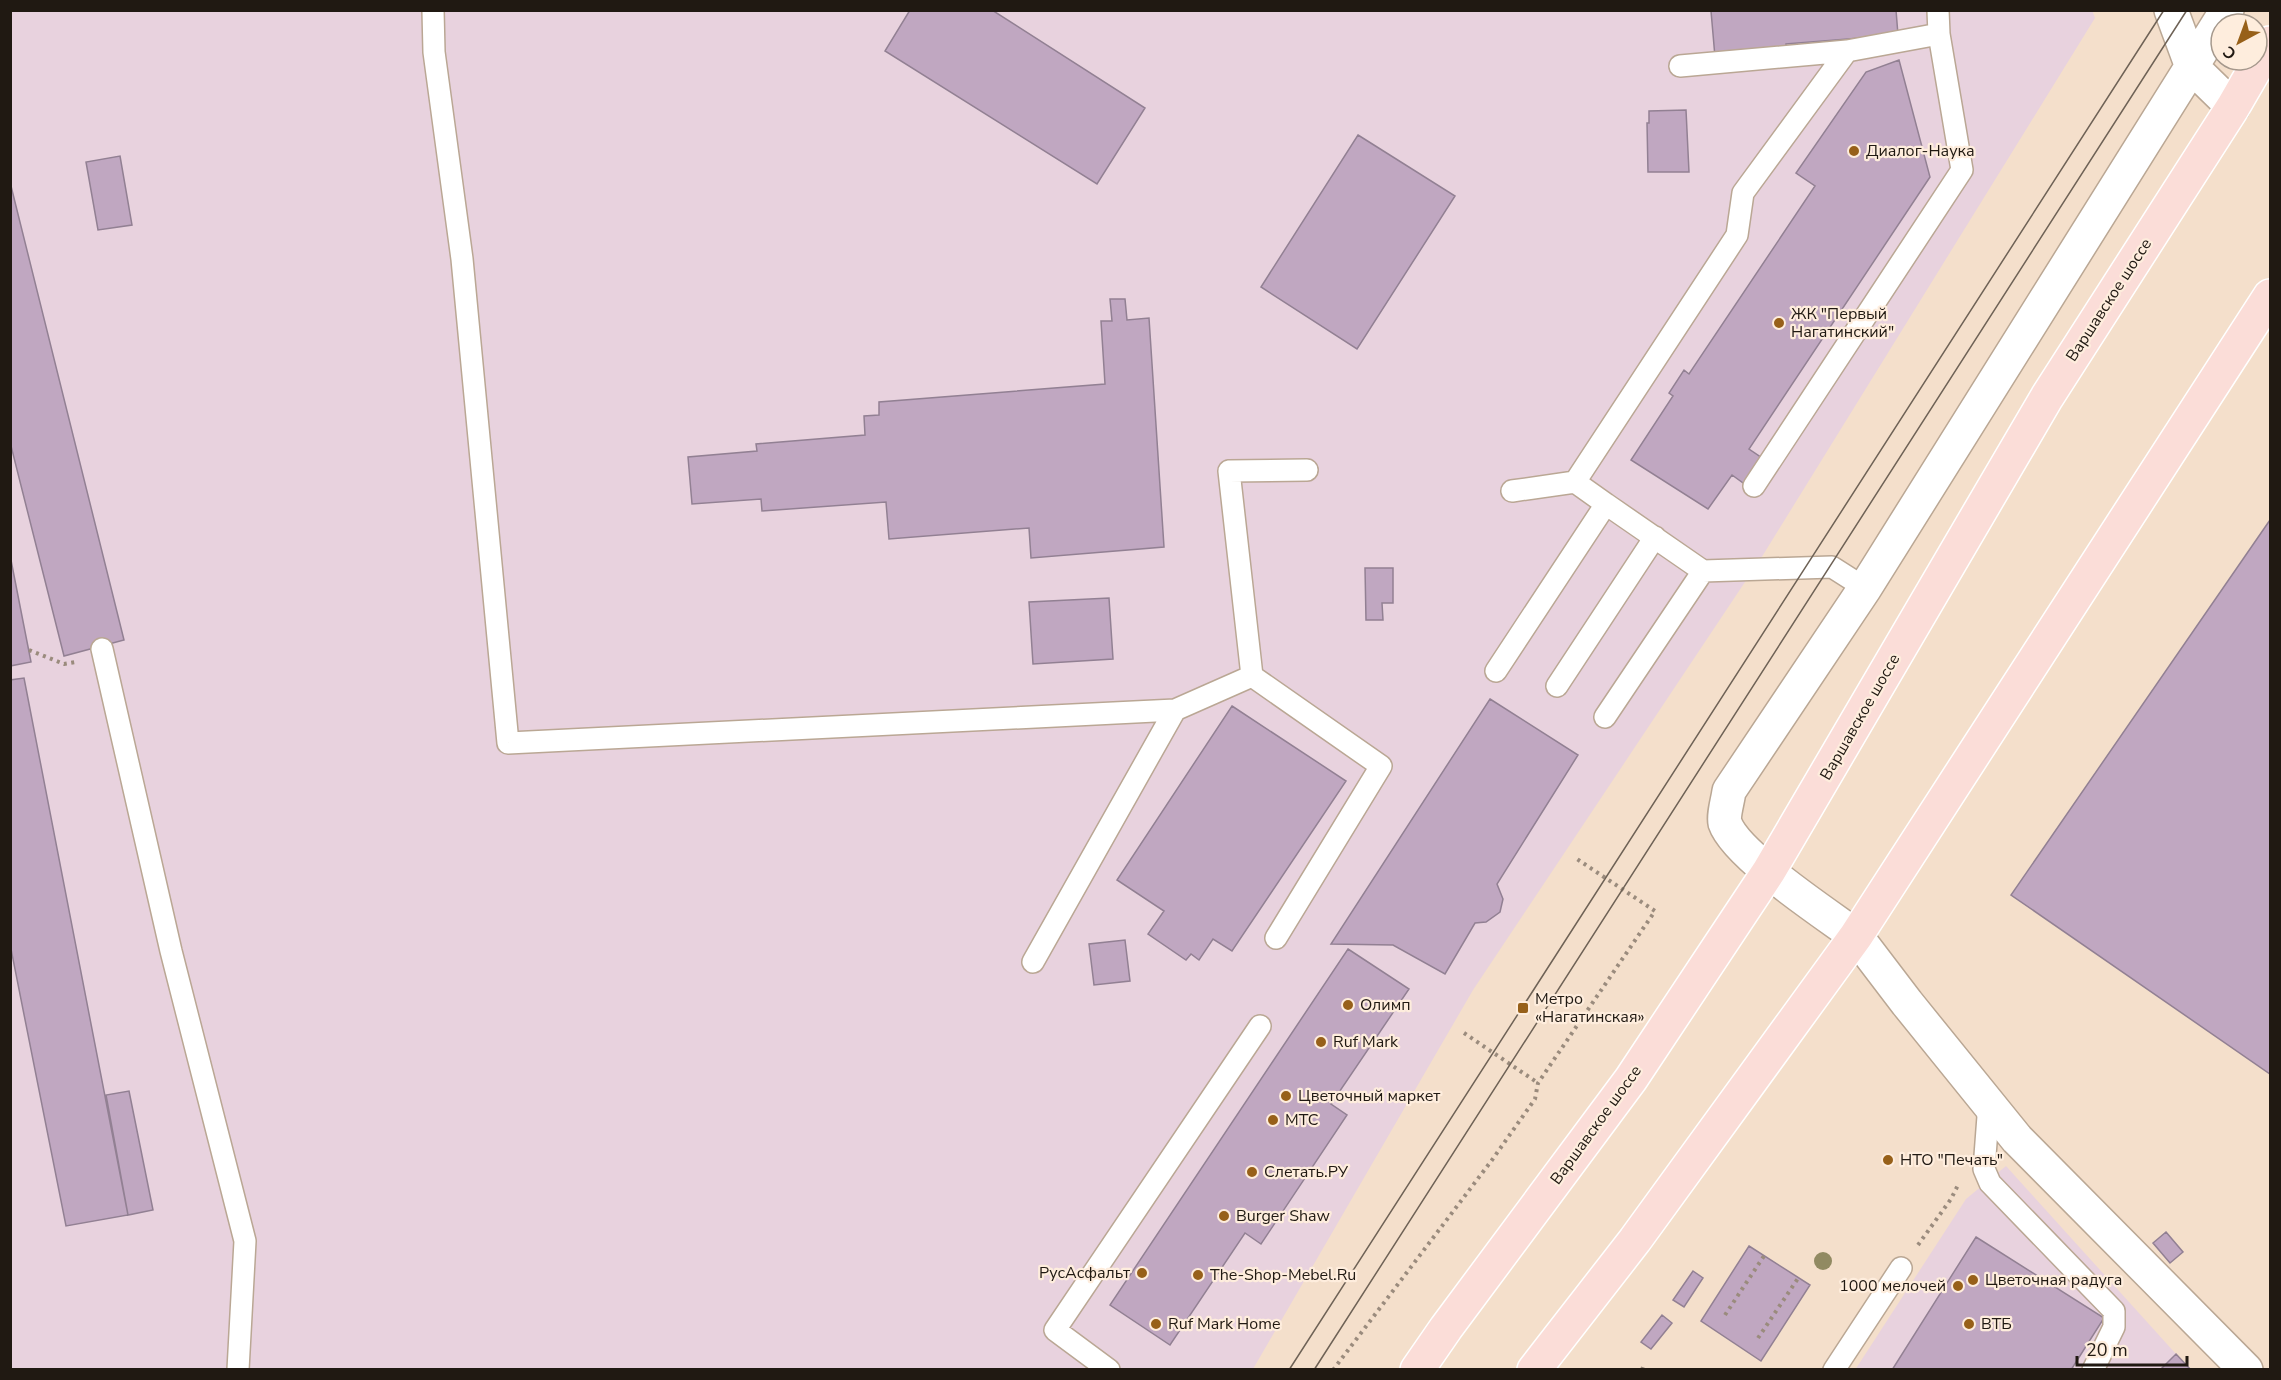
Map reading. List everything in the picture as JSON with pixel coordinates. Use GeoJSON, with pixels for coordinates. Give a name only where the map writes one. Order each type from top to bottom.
{"type":"FeatureCollection","features":[{"type":"Feature","properties":{"kind":"main road","name":"Варшавское шоссе"},"geometry":{"type":"LineString","coordinates":[[1417,1370],[1453,1318],[1631,1079],[1769,871],[2047,397],[2233,107],[2271,43]]}},
{"type":"Feature","properties":{"kind":"main road"},"geometry":{"type":"LineString","coordinates":[[1533,1370],[1635,1240],[1856,936],[2271,296]]}},
{"type":"Feature","properties":{"kind":"street"},"geometry":{"type":"LineString","coordinates":[[2170,10],[2192,67],[2233,107]]}},
{"type":"Feature","properties":{"kind":"street"},"geometry":{"type":"LineString","coordinates":[[2227,10],[1865,588],[1729,791],[1724,821],[1734,840],[1769,871],[1856,936],[2017,1139],[2246,1370]]}},
{"type":"Feature","properties":{"kind":"lane"},"geometry":{"type":"LineString","coordinates":[[433,10],[434,52],[462,259],[508,743],[1175,710],[1252,676]]}},
{"type":"Feature","properties":{"kind":"lane"},"geometry":{"type":"LineString","coordinates":[[1754,486],[1962,170],[1939,34],[1938,10]]}},
{"type":"Feature","properties":{"kind":"lane"},"geometry":{"type":"LineString","coordinates":[[1680,66],[1847,51],[1939,34]]}},
{"type":"Feature","properties":{"kind":"lane"},"geometry":{"type":"LineString","coordinates":[[1575,482],[1737,235],[1743,193],[1847,51]]}},
{"type":"Feature","properties":{"kind":"lane"},"geometry":{"type":"LineString","coordinates":[[2233,107],[2271,79]]}},
{"type":"Feature","properties":{"kind":"lane"},"geometry":{"type":"LineString","coordinates":[[1276,938],[1381,766],[1252,676],[1229,471],[1307,470]]}},
{"type":"Feature","properties":{"kind":"lane"},"geometry":{"type":"LineString","coordinates":[[1512,490],[1575,482],[1703,571],[1832,567],[1865,588]]}},
{"type":"Feature","properties":{"kind":"lane"},"geometry":{"type":"LineString","coordinates":[[1496,671],[1606,504]]}},
{"type":"Feature","properties":{"kind":"lane"},"geometry":{"type":"LineString","coordinates":[[1557,686],[1656,537]]}},
{"type":"Feature","properties":{"kind":"lane"},"geometry":{"type":"LineString","coordinates":[[1605,717],[1703,571]]}},
{"type":"Feature","properties":{"kind":"lane"},"geometry":{"type":"LineString","coordinates":[[102,649],[171,951],[245,1241],[238,1370]]}},
{"type":"Feature","properties":{"kind":"lane"},"geometry":{"type":"LineString","coordinates":[[1033,962],[1175,710]]}},
{"type":"Feature","properties":{"kind":"lane"},"geometry":{"type":"LineString","coordinates":[[1109,1370],[1055,1330],[1260,1026]]}},
{"type":"Feature","properties":{"kind":"lane"},"geometry":{"type":"LineString","coordinates":[[1989,1103],[1984,1169],[1990,1183],[2114,1311],[2114,1327],[2093,1370]]}},
{"type":"Feature","properties":{"kind":"lane"},"geometry":{"type":"LineString","coordinates":[[1834,1370],[1901,1268]]}},
{"type":"Feature","properties":{"kind":"path"},"geometry":{"type":"LineString","coordinates":[[29,650],[64,664]]}},
{"type":"Feature","properties":{"kind":"path"},"geometry":{"type":"LineString","coordinates":[[1333,1370],[1492,1160],[1535,1099],[1538,1083],[1655,911],[1574,857]]}},
{"type":"Feature","properties":{"kind":"path"},"geometry":{"type":"LineString","coordinates":[[1464,1033],[1538,1083]]}},
{"type":"Feature","properties":{"kind":"path"},"geometry":{"type":"LineString","coordinates":[[1901,1268],[1951,1199],[1960,1182]]}},
{"type":"Feature","properties":{"kind":"path"},"geometry":{"type":"LineString","coordinates":[[1725,1315],[1764,1256]]}},
{"type":"Feature","properties":{"kind":"path"},"geometry":{"type":"LineString","coordinates":[[1758,1338],[1798,1277]]}},
{"type":"Feature","properties":{"kind":"shaded area"},"geometry":{"type":"Polygon","coordinates":[[[2092,10],[2095,18],[1763,555],[1473,990],[1253,1369],[11,1370],[10,11],[2092,10]]]}},
{"type":"Feature","properties":{"kind":"shaded area"},"geometry":{"type":"Polygon","coordinates":[[[2006,1166],[2191,1369],[1855,1370],[1966,1199],[2006,1166]]]}},
{"type":"Feature","properties":{"kind":"building"},"geometry":{"type":"Polygon","coordinates":[[[910,10],[992,10],[1145,108],[1097,184],[885,51],[910,10]]]}},
{"type":"Feature","properties":{"kind":"building"},"geometry":{"type":"Polygon","coordinates":[[[1702,10],[1896,10],[1898,35],[1786,44],[1786,51],[1715,57],[1711,11],[1702,10]]]}},
{"type":"Feature","properties":{"kind":"building","name":"ЖК \"Первый Нагатинский\""},"geometry":{"type":"Polygon","coordinates":[[[1899,60],[1930,177],[1749,449],[1768,462],[1750,488],[1732,475],[1708,509],[1631,460],[1673,396],[1669,393],[1684,370],[1689,374],[1815,186],[1796,173],[1866,72],[1899,60]]]}},
{"type":"Feature","properties":{"kind":"building"},"geometry":{"type":"Polygon","coordinates":[[[1686,110],[1689,172],[1648,172],[1647,123],[1649,123],[1649,111],[1686,110]]]}},
{"type":"Feature","properties":{"kind":"building"},"geometry":{"type":"Polygon","coordinates":[[[1358,135],[1455,196],[1357,349],[1261,287],[1358,135]]]}},
{"type":"Feature","properties":{"kind":"building"},"geometry":{"type":"Polygon","coordinates":[[[120,156],[132,225],[98,230],[86,162],[120,156]]]}},
{"type":"Feature","properties":{"kind":"building"},"geometry":{"type":"Polygon","coordinates":[[[10,182],[124,640],[64,656],[10,442],[10,182]]]}},
{"type":"Feature","properties":{"kind":"building"},"geometry":{"type":"Polygon","coordinates":[[[1110,299],[1125,299],[1127,320],[1149,318],[1164,547],[1031,558],[1029,528],[889,539],[886,502],[762,511],[761,499],[692,504],[688,457],[757,451],[756,444],[865,435],[864,416],[879,415],[879,402],[1105,384],[1101,321],[1112,321],[1110,299]]]}},
{"type":"Feature","properties":{"kind":"building"},"geometry":{"type":"Polygon","coordinates":[[[2270,520],[2270,1074],[2011,895],[2270,520]]]}},
{"type":"Feature","properties":{"kind":"building"},"geometry":{"type":"Polygon","coordinates":[[[10,555],[31,662],[10,666],[10,555]]]}},
{"type":"Feature","properties":{"kind":"building"},"geometry":{"type":"Polygon","coordinates":[[[1365,568],[1393,568],[1393,603],[1382,603],[1383,620],[1366,620],[1365,568]]]}},
{"type":"Feature","properties":{"kind":"building"},"geometry":{"type":"Polygon","coordinates":[[[1109,598],[1113,659],[1033,664],[1029,602],[1109,598]]]}},
{"type":"Feature","properties":{"kind":"building"},"geometry":{"type":"Polygon","coordinates":[[[24,678],[128,1215],[66,1226],[10,944],[10,680],[24,678]]]}},
{"type":"Feature","properties":{"kind":"building"},"geometry":{"type":"Polygon","coordinates":[[[1490,699],[1578,755],[1497,884],[1503,899],[1500,912],[1486,922],[1475,923],[1445,974],[1393,945],[1331,944],[1490,699]]]}},
{"type":"Feature","properties":{"kind":"building"},"geometry":{"type":"Polygon","coordinates":[[[1232,706],[1346,781],[1232,951],[1213,939],[1199,960],[1191,954],[1186,960],[1148,934],[1164,911],[1117,880],[1232,706]]]}},
{"type":"Feature","properties":{"kind":"building"},"geometry":{"type":"Polygon","coordinates":[[[1125,940],[1130,981],[1094,985],[1089,944],[1125,940]]]}},
{"type":"Feature","properties":{"kind":"building"},"geometry":{"type":"Polygon","coordinates":[[[1348,949],[1409,989],[1331,1104],[1347,1115],[1261,1244],[1245,1233],[1170,1345],[1110,1305],[1348,949]]]}},
{"type":"Feature","properties":{"kind":"building"},"geometry":{"type":"Polygon","coordinates":[[[129,1091],[153,1210],[128,1215],[106,1095],[129,1091]]]}},
{"type":"Feature","properties":{"kind":"building"},"geometry":{"type":"Polygon","coordinates":[[[2166,1232],[2183,1252],[2170,1263],[2153,1243],[2166,1232]]]}},
{"type":"Feature","properties":{"kind":"building"},"geometry":{"type":"Polygon","coordinates":[[[1976,1237],[2104,1318],[2071,1370],[1892,1370],[1976,1237]]]}},
{"type":"Feature","properties":{"kind":"building"},"geometry":{"type":"Polygon","coordinates":[[[1749,1246],[1810,1285],[1761,1361],[1701,1321],[1749,1246]]]}},
{"type":"Feature","properties":{"kind":"building"},"geometry":{"type":"Polygon","coordinates":[[[1693,1271],[1703,1278],[1684,1307],[1673,1300],[1693,1271]]]}},
{"type":"Feature","properties":{"kind":"building"},"geometry":{"type":"Polygon","coordinates":[[[1662,1315],[1672,1323],[1651,1349],[1641,1342],[1662,1315]]]}},
{"type":"Feature","properties":{"kind":"building"},"geometry":{"type":"Polygon","coordinates":[[[2176,1354],[2191,1370],[2160,1370],[2176,1354]]]}},
{"type":"Feature","properties":{"kind":"tram line"},"geometry":{"type":"LineString","coordinates":[[1289,1370],[2164,10]]}},
{"type":"Feature","properties":{"kind":"tram line"},"geometry":{"type":"LineString","coordinates":[[1314,1370],[2187,10]]}},
{"type":"Feature","properties":{"kind":"place","name":"Диалог-Наука"},"geometry":{"type":"Point","coordinates":[1854,151]}},
{"type":"Feature","properties":{"kind":"place","name":"ЖК \"Первый Нагатинский\""},"geometry":{"type":"Point","coordinates":[1779,323]}},
{"type":"Feature","properties":{"kind":"place","name":"Олимп"},"geometry":{"type":"Point","coordinates":[1348,1005]}},
{"type":"Feature","properties":{"kind":"place","name":"Метро «Нагатинская»"},"geometry":{"type":"Point","coordinates":[1523,1008]}},
{"type":"Feature","properties":{"kind":"place","name":"Ruf Mark"},"geometry":{"type":"Point","coordinates":[1321,1042]}},
{"type":"Feature","properties":{"kind":"place","name":"Цветочный маркет"},"geometry":{"type":"Point","coordinates":[1286,1096]}},
{"type":"Feature","properties":{"kind":"place","name":"МТС"},"geometry":{"type":"Point","coordinates":[1273,1120]}},
{"type":"Feature","properties":{"kind":"place","name":"НТО \"Печать\""},"geometry":{"type":"Point","coordinates":[1888,1160]}},
{"type":"Feature","properties":{"kind":"place","name":"Слетать.РУ"},"geometry":{"type":"Point","coordinates":[1252,1172]}},
{"type":"Feature","properties":{"kind":"place","name":"Burger Shaw"},"geometry":{"type":"Point","coordinates":[1224,1216]}},
{"type":"Feature","properties":{"kind":"place","name":"РусАсфальт"},"geometry":{"type":"Point","coordinates":[1142,1273]}},
{"type":"Feature","properties":{"kind":"place","name":"The-Shop-Mebel.Ru"},"geometry":{"type":"Point","coordinates":[1198,1275]}},
{"type":"Feature","properties":{"kind":"place","name":"Цветочная радуга"},"geometry":{"type":"Point","coordinates":[1973,1280]}},
{"type":"Feature","properties":{"kind":"place","name":"1000 мелочей"},"geometry":{"type":"Point","coordinates":[1958,1286]}},
{"type":"Feature","properties":{"kind":"place","name":"Ruf Mark Home"},"geometry":{"type":"Point","coordinates":[1156,1324]}},
{"type":"Feature","properties":{"kind":"place","name":"ВТБ"},"geometry":{"type":"Point","coordinates":[1969,1324]}}]}
